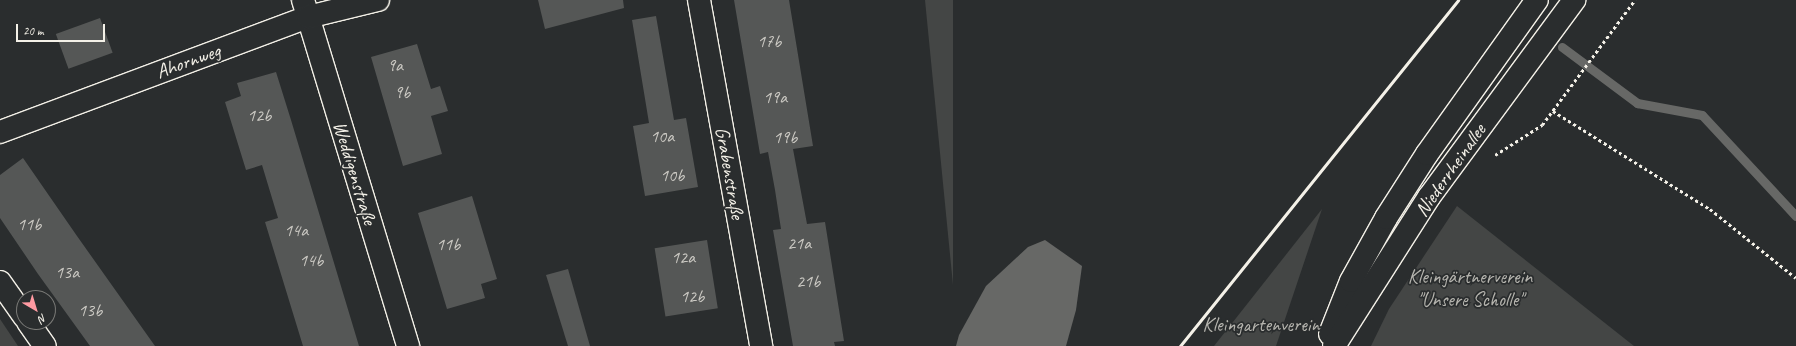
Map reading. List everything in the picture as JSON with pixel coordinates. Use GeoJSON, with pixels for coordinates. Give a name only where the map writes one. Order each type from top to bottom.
{"type":"FeatureCollection","features":[{"type":"Feature","properties":{"kind":"street","name":"Ahornweg"},"geometry":{"type":"LineString","coordinates":[[0,132],[306,9],[378,0]]}},
{"type":"Feature","properties":{"kind":"street","name":"Grabenstraße"},"geometry":{"type":"LineString","coordinates":[[699,0],[761,346]]}},
{"type":"Feature","properties":{"kind":"street","name":"Niederrheinallee"},"geometry":{"type":"LineString","coordinates":[[1325,346],[1351,281],[1386,218],[1427,154],[1537,0]]}},
{"type":"Feature","properties":{"kind":"street","name":"Niederrheinallee"},"geometry":{"type":"LineString","coordinates":[[1334,346],[1429,197],[1574,0]]}},
{"type":"Feature","properties":{"kind":"street","name":"Weddigenstraße"},"geometry":{"type":"LineString","coordinates":[[306,9],[408,346]]}},
{"type":"Feature","properties":{"kind":"street"},"geometry":{"type":"LineString","coordinates":[[0,282],[16,305]]}},
{"type":"Feature","properties":{"kind":"street"},"geometry":{"type":"LineString","coordinates":[[34,330],[45,346]]}},
{"type":"Feature","properties":{"kind":"path"},"geometry":{"type":"LineString","coordinates":[[1491,159],[1542,125],[1606,41],[1635,0]]}},
{"type":"Feature","properties":{"kind":"path"},"geometry":{"type":"LineString","coordinates":[[1553,111],[1710,208],[1796,278]]}},
{"type":"Feature","properties":{"kind":"green space"},"geometry":{"type":"Polygon","coordinates":[[[925,0],[953,0],[953,285],[925,0]]]}},
{"type":"Feature","properties":{"kind":"green space","name":"Kleingärtnerverein \"Unsere Scholle\""},"geometry":{"type":"Polygon","coordinates":[[[1457,206],[1634,346],[1371,346],[1389,309],[1457,206]]]}},
{"type":"Feature","properties":{"kind":"green space","name":"Kleingartenverein"},"geometry":{"type":"Polygon","coordinates":[[[1322,209],[1276,346],[1214,346],[1322,209]]]}},
{"type":"Feature","properties":{"kind":"green space"},"geometry":{"type":"Polygon","coordinates":[[[0,319],[18,346],[0,346],[0,319]]]}},
{"type":"Feature","properties":{"kind":"shaded area"},"geometry":{"type":"Polygon","coordinates":[[[1045,240],[1082,266],[1076,310],[1066,346],[956,346],[959,335],[986,286],[1028,247],[1045,240]]]}},
{"type":"Feature","properties":{"kind":"building"},"geometry":{"type":"Polygon","coordinates":[[[538,0],[623,0],[624,8],[545,29],[538,0]]]}},
{"type":"Feature","properties":{"kind":"building"},"geometry":{"type":"Polygon","coordinates":[[[734,0],[789,0],[813,146],[793,149],[807,224],[825,222],[844,341],[834,342],[835,346],[793,346],[773,230],[781,229],[775,190],[768,152],[760,154],[734,0]]]}},
{"type":"Feature","properties":{"kind":"building"},"geometry":{"type":"Polygon","coordinates":[[[656,16],[674,120],[686,118],[698,187],[645,196],[633,126],[649,123],[632,20],[656,16]]]}},
{"type":"Feature","properties":{"kind":"building"},"geometry":{"type":"Polygon","coordinates":[[[100,18],[113,53],[68,69],[56,34],[100,18]]]}},
{"type":"Feature","properties":{"kind":"building"},"geometry":{"type":"Polygon","coordinates":[[[417,44],[431,89],[440,86],[448,111],[431,116],[442,154],[403,166],[371,57],[417,44]]]}},
{"type":"Feature","properties":{"kind":"building"},"geometry":{"type":"Polygon","coordinates":[[[276,72],[359,346],[303,346],[265,222],[278,218],[262,165],[246,170],[225,102],[241,96],[237,83],[276,72]]]}},
{"type":"Feature","properties":{"kind":"building"},"geometry":{"type":"Polygon","coordinates":[[[23,158],[155,346],[90,346],[56,299],[56,290],[50,290],[0,218],[0,175],[23,158]]]}},
{"type":"Feature","properties":{"kind":"building"},"geometry":{"type":"Polygon","coordinates":[[[472,196],[497,279],[481,284],[485,298],[447,309],[418,213],[472,196]]]}},
{"type":"Feature","properties":{"kind":"building"},"geometry":{"type":"Polygon","coordinates":[[[707,240],[718,308],[665,316],[655,248],[707,240]]]}},
{"type":"Feature","properties":{"kind":"building"},"geometry":{"type":"Polygon","coordinates":[[[568,269],[590,346],[568,346],[546,275],[568,269]]]}},
{"type":"Feature","properties":{"kind":"waterway"},"geometry":{"type":"LineString","coordinates":[[1562,47],[1637,103],[1702,115],[1796,216]]}},
{"type":"Feature","properties":{"kind":"railway"},"geometry":{"type":"LineString","coordinates":[[1180,346],[1458,0]]}}]}
